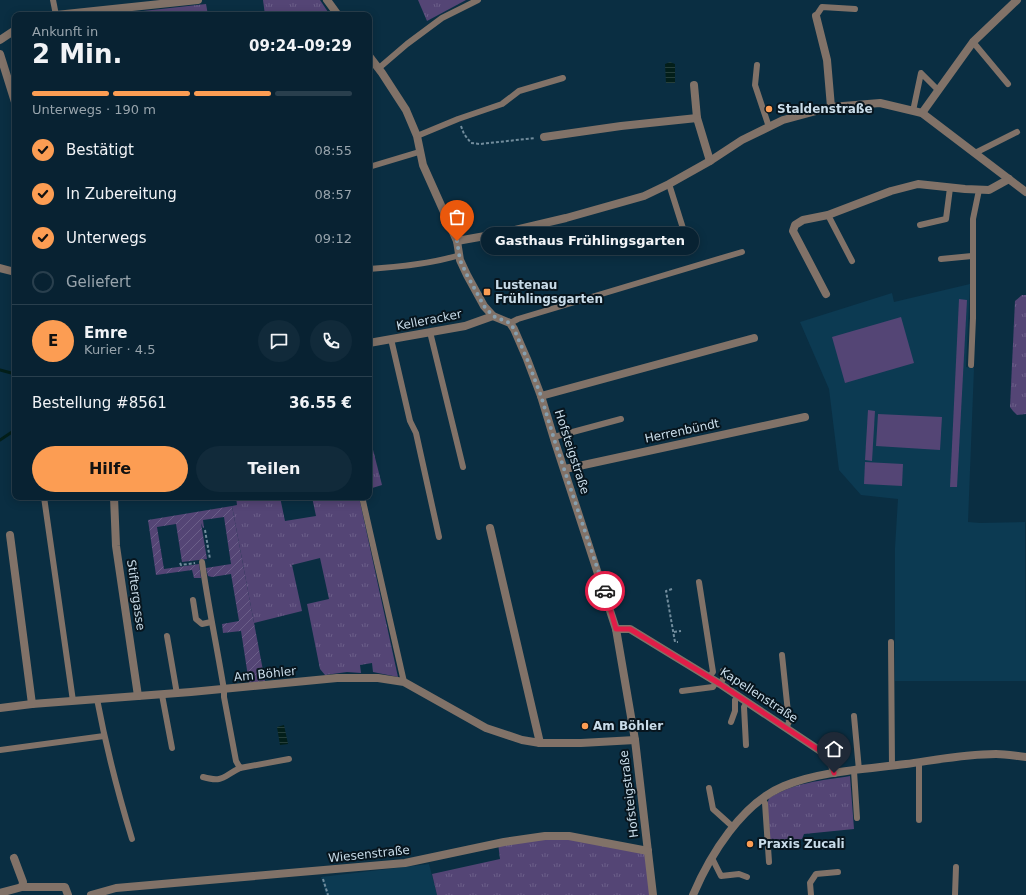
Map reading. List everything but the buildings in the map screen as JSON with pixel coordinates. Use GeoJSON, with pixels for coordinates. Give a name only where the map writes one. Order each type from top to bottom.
{"type":"FeatureCollection","features":[{"type":"Feature","properties":{"kind":"street"},"geometry":{"type":"LineString","coordinates":[[84,12],[198,0]]}},
{"type":"Feature","properties":{"kind":"street"},"geometry":{"type":"LineString","coordinates":[[327,0],[336,12]]}},
{"type":"Feature","properties":{"kind":"street"},"geometry":{"type":"LineString","coordinates":[[922,113],[973,42],[1017,0]]}},
{"type":"Feature","properties":{"kind":"street"},"geometry":{"type":"LineString","coordinates":[[816,16],[827,60],[831,107]]}},
{"type":"Feature","properties":{"kind":"street"},"geometry":{"type":"LineString","coordinates":[[0,40],[12,32]]}},
{"type":"Feature","properties":{"kind":"street"},"geometry":{"type":"LineString","coordinates":[[0,54],[12,92]]}},
{"type":"Feature","properties":{"kind":"street"},"geometry":{"type":"LineString","coordinates":[[372,63],[379,68],[406,110],[416,136],[423,165],[457,241],[460,260],[474,289],[484,306],[493,316],[510,323]]}},
{"type":"Feature","properties":{"kind":"street"},"geometry":{"type":"LineString","coordinates":[[694,85],[697,118],[710,161]]}},
{"type":"Feature","properties":{"kind":"street"},"geometry":{"type":"LineString","coordinates":[[457,241],[502,233],[566,218],[644,196],[710,161],[742,140],[783,120],[831,107],[880,103],[922,113],[1026,192]]}},
{"type":"Feature","properties":{"kind":"street"},"geometry":{"type":"LineString","coordinates":[[544,137],[621,126],[697,118]]}},
{"type":"Feature","properties":{"kind":"street"},"geometry":{"type":"LineString","coordinates":[[826,294],[793,231],[795,225],[803,220],[828,215],[891,191],[918,184],[950,188],[989,190],[1009,179]]}},
{"type":"Feature","properties":{"kind":"street"},"geometry":{"type":"LineString","coordinates":[[0,268],[12,271]]}},
{"type":"Feature","properties":{"kind":"street","name":"Kelleracker"},"geometry":{"type":"LineString","coordinates":[[372,342],[466,326],[493,316]]}},
{"type":"Feature","properties":{"kind":"street","name":"Hofsteigstraße"},"geometry":{"type":"LineString","coordinates":[[510,323],[527,359],[541,396],[616,629],[635,740],[653,895]]}},
{"type":"Feature","properties":{"kind":"street"},"geometry":{"type":"LineString","coordinates":[[541,396],[754,338]]}},
{"type":"Feature","properties":{"kind":"street","name":"Herrenbündt"},"geometry":{"type":"LineString","coordinates":[[565,469],[805,417]]}},
{"type":"Feature","properties":{"kind":"street","name":"Stiftergasse"},"geometry":{"type":"LineString","coordinates":[[114,500],[116,546],[138,696]]}},
{"type":"Feature","properties":{"kind":"street"},"geometry":{"type":"LineString","coordinates":[[490,528],[540,744]]}},
{"type":"Feature","properties":{"kind":"street"},"geometry":{"type":"LineString","coordinates":[[10,535],[32,704]]}},
{"type":"Feature","properties":{"kind":"street","name":"Kapellenstraße"},"geometry":{"type":"LineString","coordinates":[[616,629],[630,629],[738,696],[822,752],[831,760],[834,773]]}},
{"type":"Feature","properties":{"kind":"street","name":"Am Böhler"},"geometry":{"type":"LineString","coordinates":[[0,708],[32,704],[224,690],[357,677],[378,678],[404,682],[486,728],[522,740],[540,744],[635,740]]}},
{"type":"Feature","properties":{"kind":"street"},"geometry":{"type":"LineString","coordinates":[[693,895],[712,858],[733,827],[747,811],[762,798],[782,786],[801,780],[834,773],[919,762],[996,754],[1026,757]]}},
{"type":"Feature","properties":{"kind":"street","name":"Wiesenstraße"},"geometry":{"type":"LineString","coordinates":[[91,895],[251,875],[321,871],[405,863],[504,842],[545,836],[569,836],[648,851]]}},
{"type":"Feature","properties":{"kind":"street"},"geometry":{"type":"LineString","coordinates":[[14,858],[23,882],[22,887]]}},
{"type":"Feature","properties":{"kind":"street"},"geometry":{"type":"LineString","coordinates":[[0,893],[22,887],[65,887],[68,895]]}},
{"type":"Feature","properties":{"kind":"lane"},"geometry":{"type":"LineString","coordinates":[[53,0],[55,12]]}},
{"type":"Feature","properties":{"kind":"lane"},"geometry":{"type":"LineString","coordinates":[[379,68],[407,44],[442,18],[478,0]]}},
{"type":"Feature","properties":{"kind":"lane"},"geometry":{"type":"LineString","coordinates":[[816,16],[822,7],[855,9]]}},
{"type":"Feature","properties":{"kind":"lane"},"geometry":{"type":"LineString","coordinates":[[973,42],[1008,84]]}},
{"type":"Feature","properties":{"kind":"lane"},"geometry":{"type":"LineString","coordinates":[[757,65],[754,85],[769,127]]}},
{"type":"Feature","properties":{"kind":"lane"},"geometry":{"type":"LineString","coordinates":[[913,111],[921,73],[938,90]]}},
{"type":"Feature","properties":{"kind":"lane"},"geometry":{"type":"LineString","coordinates":[[416,136],[458,118],[502,104],[519,91],[563,78]]}},
{"type":"Feature","properties":{"kind":"lane"},"geometry":{"type":"LineString","coordinates":[[975,153],[1017,132]]}},
{"type":"Feature","properties":{"kind":"lane"},"geometry":{"type":"LineString","coordinates":[[372,166],[420,152]]}},
{"type":"Feature","properties":{"kind":"lane"},"geometry":{"type":"LineString","coordinates":[[669,184],[687,241]]}},
{"type":"Feature","properties":{"kind":"lane"},"geometry":{"type":"LineString","coordinates":[[920,225],[946,219],[950,188]]}},
{"type":"Feature","properties":{"kind":"lane"},"geometry":{"type":"LineString","coordinates":[[970,365],[973,318],[973,218],[979,190]]}},
{"type":"Feature","properties":{"kind":"lane"},"geometry":{"type":"LineString","coordinates":[[828,215],[852,261]]}},
{"type":"Feature","properties":{"kind":"lane"},"geometry":{"type":"LineString","coordinates":[[510,323],[518,319],[742,252]]}},
{"type":"Feature","properties":{"kind":"lane"},"geometry":{"type":"LineString","coordinates":[[372,269],[404,267],[460,255]]}},
{"type":"Feature","properties":{"kind":"lane"},"geometry":{"type":"LineString","coordinates":[[941,259],[972,256]]}},
{"type":"Feature","properties":{"kind":"lane"},"geometry":{"type":"LineString","coordinates":[[430,332],[463,467]]}},
{"type":"Feature","properties":{"kind":"lane"},"geometry":{"type":"LineString","coordinates":[[391,339],[410,420],[416,433],[439,537]]}},
{"type":"Feature","properties":{"kind":"lane"},"geometry":{"type":"LineString","coordinates":[[554,437],[621,419]]}},
{"type":"Feature","properties":{"kind":"lane"},"geometry":{"type":"LineString","coordinates":[[44,500],[73,701]]}},
{"type":"Feature","properties":{"kind":"lane"},"geometry":{"type":"LineString","coordinates":[[363,501],[404,682]]}},
{"type":"Feature","properties":{"kind":"lane"},"geometry":{"type":"LineString","coordinates":[[202,564],[211,622],[216,639],[224,698],[236,761],[240,768]]}},
{"type":"Feature","properties":{"kind":"lane"},"geometry":{"type":"LineString","coordinates":[[682,691],[713,687],[715,681],[699,582]]}},
{"type":"Feature","properties":{"kind":"lane"},"geometry":{"type":"LineString","coordinates":[[193,600],[196,619],[202,624],[211,622]]}},
{"type":"Feature","properties":{"kind":"lane"},"geometry":{"type":"LineString","coordinates":[[167,636],[177,694]]}},
{"type":"Feature","properties":{"kind":"lane"},"geometry":{"type":"LineString","coordinates":[[891,642],[892,766]]}},
{"type":"Feature","properties":{"kind":"lane"},"geometry":{"type":"LineString","coordinates":[[782,655],[789,722],[786,728]]}},
{"type":"Feature","properties":{"kind":"lane"},"geometry":{"type":"LineString","coordinates":[[715,681],[724,679],[723,671]]}},
{"type":"Feature","properties":{"kind":"lane"},"geometry":{"type":"LineString","coordinates":[[162,695],[172,748]]}},
{"type":"Feature","properties":{"kind":"lane"},"geometry":{"type":"LineString","coordinates":[[731,722],[735,711],[735,700],[738,696]]}},
{"type":"Feature","properties":{"kind":"lane"},"geometry":{"type":"LineString","coordinates":[[97,699],[116,786],[132,839]]}},
{"type":"Feature","properties":{"kind":"lane"},"geometry":{"type":"LineString","coordinates":[[746,745],[744,707],[747,702]]}},
{"type":"Feature","properties":{"kind":"lane"},"geometry":{"type":"LineString","coordinates":[[854,716],[857,818]]}},
{"type":"Feature","properties":{"kind":"lane"},"geometry":{"type":"LineString","coordinates":[[0,750],[104,736]]}},
{"type":"Feature","properties":{"kind":"lane"},"geometry":{"type":"LineString","coordinates":[[203,777],[215,780],[225,778],[240,768],[289,759]]}},
{"type":"Feature","properties":{"kind":"lane"},"geometry":{"type":"LineString","coordinates":[[919,762],[919,820]]}},
{"type":"Feature","properties":{"kind":"lane"},"geometry":{"type":"LineString","coordinates":[[709,788],[713,809],[733,827]]}},
{"type":"Feature","properties":{"kind":"lane"},"geometry":{"type":"LineString","coordinates":[[762,798],[765,804],[769,862]]}},
{"type":"Feature","properties":{"kind":"lane"},"geometry":{"type":"LineString","coordinates":[[712,858],[721,876],[740,874],[747,877]]}},
{"type":"Feature","properties":{"kind":"lane"},"geometry":{"type":"LineString","coordinates":[[956,867],[956,895]]}},
{"type":"Feature","properties":{"kind":"lane"},"geometry":{"type":"LineString","coordinates":[[811,895],[810,883],[816,874],[838,872]]}},
{"type":"Feature","properties":{"kind":"path"},"geometry":{"type":"LineString","coordinates":[[458,118],[464,134],[471,143],[480,144],[544,137]]}},
{"type":"Feature","properties":{"kind":"path"},"geometry":{"type":"LineString","coordinates":[[180,563],[181,565],[210,564],[205,530]]}},
{"type":"Feature","properties":{"kind":"path"},"geometry":{"type":"LineString","coordinates":[[672,589],[666,591],[675,642],[678,642]]}},
{"type":"Feature","properties":{"kind":"path"},"geometry":{"type":"LineString","coordinates":[[674,632],[681,631]]}},
{"type":"Feature","properties":{"kind":"path"},"geometry":{"type":"LineString","coordinates":[[321,871],[328,895]]}},
{"type":"Feature","properties":{"kind":"shaded area"},"geometry":{"type":"Polygon","coordinates":[[[670,62],[675,64],[675,83],[666,83],[665,64],[670,62]]]}},
{"type":"Feature","properties":{"kind":"shaded area"},"geometry":{"type":"Polygon","coordinates":[[[970,284],[966,367],[974,368],[968,522],[1025,522],[1026,681],[895,681],[895,548],[898,499],[861,495],[839,470],[829,389],[800,322],[892,293],[894,302],[970,284]]]}},
{"type":"Feature","properties":{"kind":"shaded area"},"geometry":{"type":"Polygon","coordinates":[[[284,725],[288,744],[280,745],[277,727],[284,725]]]}},
{"type":"Feature","properties":{"kind":"shaded area"},"geometry":{"type":"Polygon","coordinates":[[[429,864],[437,895],[326,895],[321,877],[429,864]]]}},
{"type":"Feature","properties":{"kind":"green space"},"geometry":{"type":"Polygon","coordinates":[[[263,0],[320,0],[328,12],[265,12],[263,0]]]}},
{"type":"Feature","properties":{"kind":"green space"},"geometry":{"type":"Polygon","coordinates":[[[418,0],[466,0],[427,21],[418,0]]]}},
{"type":"Feature","properties":{"kind":"green space"},"geometry":{"type":"Polygon","coordinates":[[[206,4],[207,12],[134,12],[206,4]]]}},
{"type":"Feature","properties":{"kind":"green space"},"geometry":{"type":"Polygon","coordinates":[[[1022,295],[1026,295],[1026,414],[1017,415],[1010,407],[1015,301],[1022,295]]]}},
{"type":"Feature","properties":{"kind":"green space"},"geometry":{"type":"Polygon","coordinates":[[[959,299],[967,300],[957,487],[950,487],[959,299]]]}},
{"type":"Feature","properties":{"kind":"green space"},"geometry":{"type":"Polygon","coordinates":[[[901,317],[914,363],[845,383],[832,337],[901,317]]]}},
{"type":"Feature","properties":{"kind":"green space"},"geometry":{"type":"Polygon","coordinates":[[[868,410],[875,411],[872,461],[865,460],[868,410]]]}},
{"type":"Feature","properties":{"kind":"green space"},"geometry":{"type":"Polygon","coordinates":[[[878,414],[942,417],[940,450],[876,446],[878,414]]]}},
{"type":"Feature","properties":{"kind":"green space"},"geometry":{"type":"Polygon","coordinates":[[[372,446],[382,485],[372,488],[372,446]]]}},
{"type":"Feature","properties":{"kind":"green space"},"geometry":{"type":"Polygon","coordinates":[[[865,462],[903,464],[902,486],[864,484],[865,462]]]}},
{"type":"Feature","properties":{"kind":"green space"},"geometry":{"type":"Polygon","coordinates":[[[236,500],[281,500],[285,521],[316,516],[313,500],[360,500],[398,677],[373,672],[372,663],[360,665],[361,673],[347,672],[325,675],[320,669],[307,604],[329,599],[320,558],[292,565],[302,611],[254,623],[232,506],[237,505],[236,500]]]}},
{"type":"Feature","properties":{"kind":"green space"},"geometry":{"type":"Polygon","coordinates":[[[232,506],[265,681],[249,683],[241,631],[223,633],[222,624],[239,621],[231,574],[212,577],[208,576],[206,568],[231,564],[224,517],[203,520],[204,528],[201,523],[207,559],[182,562],[176,524],[157,527],[164,569],[199,564],[201,578],[194,578],[192,570],[156,575],[148,520],[232,506]]]}},
{"type":"Feature","properties":{"kind":"green space"},"geometry":{"type":"Polygon","coordinates":[[[850,776],[854,829],[804,834],[802,839],[770,841],[767,805],[769,798],[799,785],[850,776]]]}},
{"type":"Feature","properties":{"kind":"green space"},"geometry":{"type":"Polygon","coordinates":[[[550,836],[648,851],[653,895],[437,895],[432,874],[500,859],[498,843],[550,836]]]}},
{"type":"Feature","properties":{"kind":"waterway"},"geometry":{"type":"LineString","coordinates":[[0,370],[12,373]]}},
{"type":"Feature","properties":{"kind":"waterway"},"geometry":{"type":"LineString","coordinates":[[0,440],[12,432]]}},
{"type":"Feature","properties":{"kind":"way so far"},"geometry":{"type":"LineString","coordinates":[[457,241],[460,260],[484,306],[493,316],[510,323],[527,359],[549,419],[555,442],[605,591]]}},
{"type":"Feature","properties":{"kind":"place","name":"Staldenstraße"},"geometry":{"type":"Point","coordinates":[769,109]}},
{"type":"Feature","properties":{"kind":"place","name":"Gasthaus Frühlingsgarten"},"geometry":{"type":"Point","coordinates":[457,241]}},
{"type":"Feature","properties":{"kind":"place","name":"Lustenau Frühlingsgarten"},"geometry":{"type":"Point","coordinates":[487,292]}},
{"type":"Feature","properties":{"kind":"place","name":"Am Böhler"},"geometry":{"type":"Point","coordinates":[585,726]}},
{"type":"Feature","properties":{"kind":"place","name":"Praxis Zucali"},"geometry":{"type":"Point","coordinates":[750,844]}},
{"type":"Feature","properties":{"kind":"route"},"geometry":{"type":"LineString","coordinates":[[605,591],[616,629],[630,629],[738,696],[822,752],[831,760],[834,773]]}}]}
